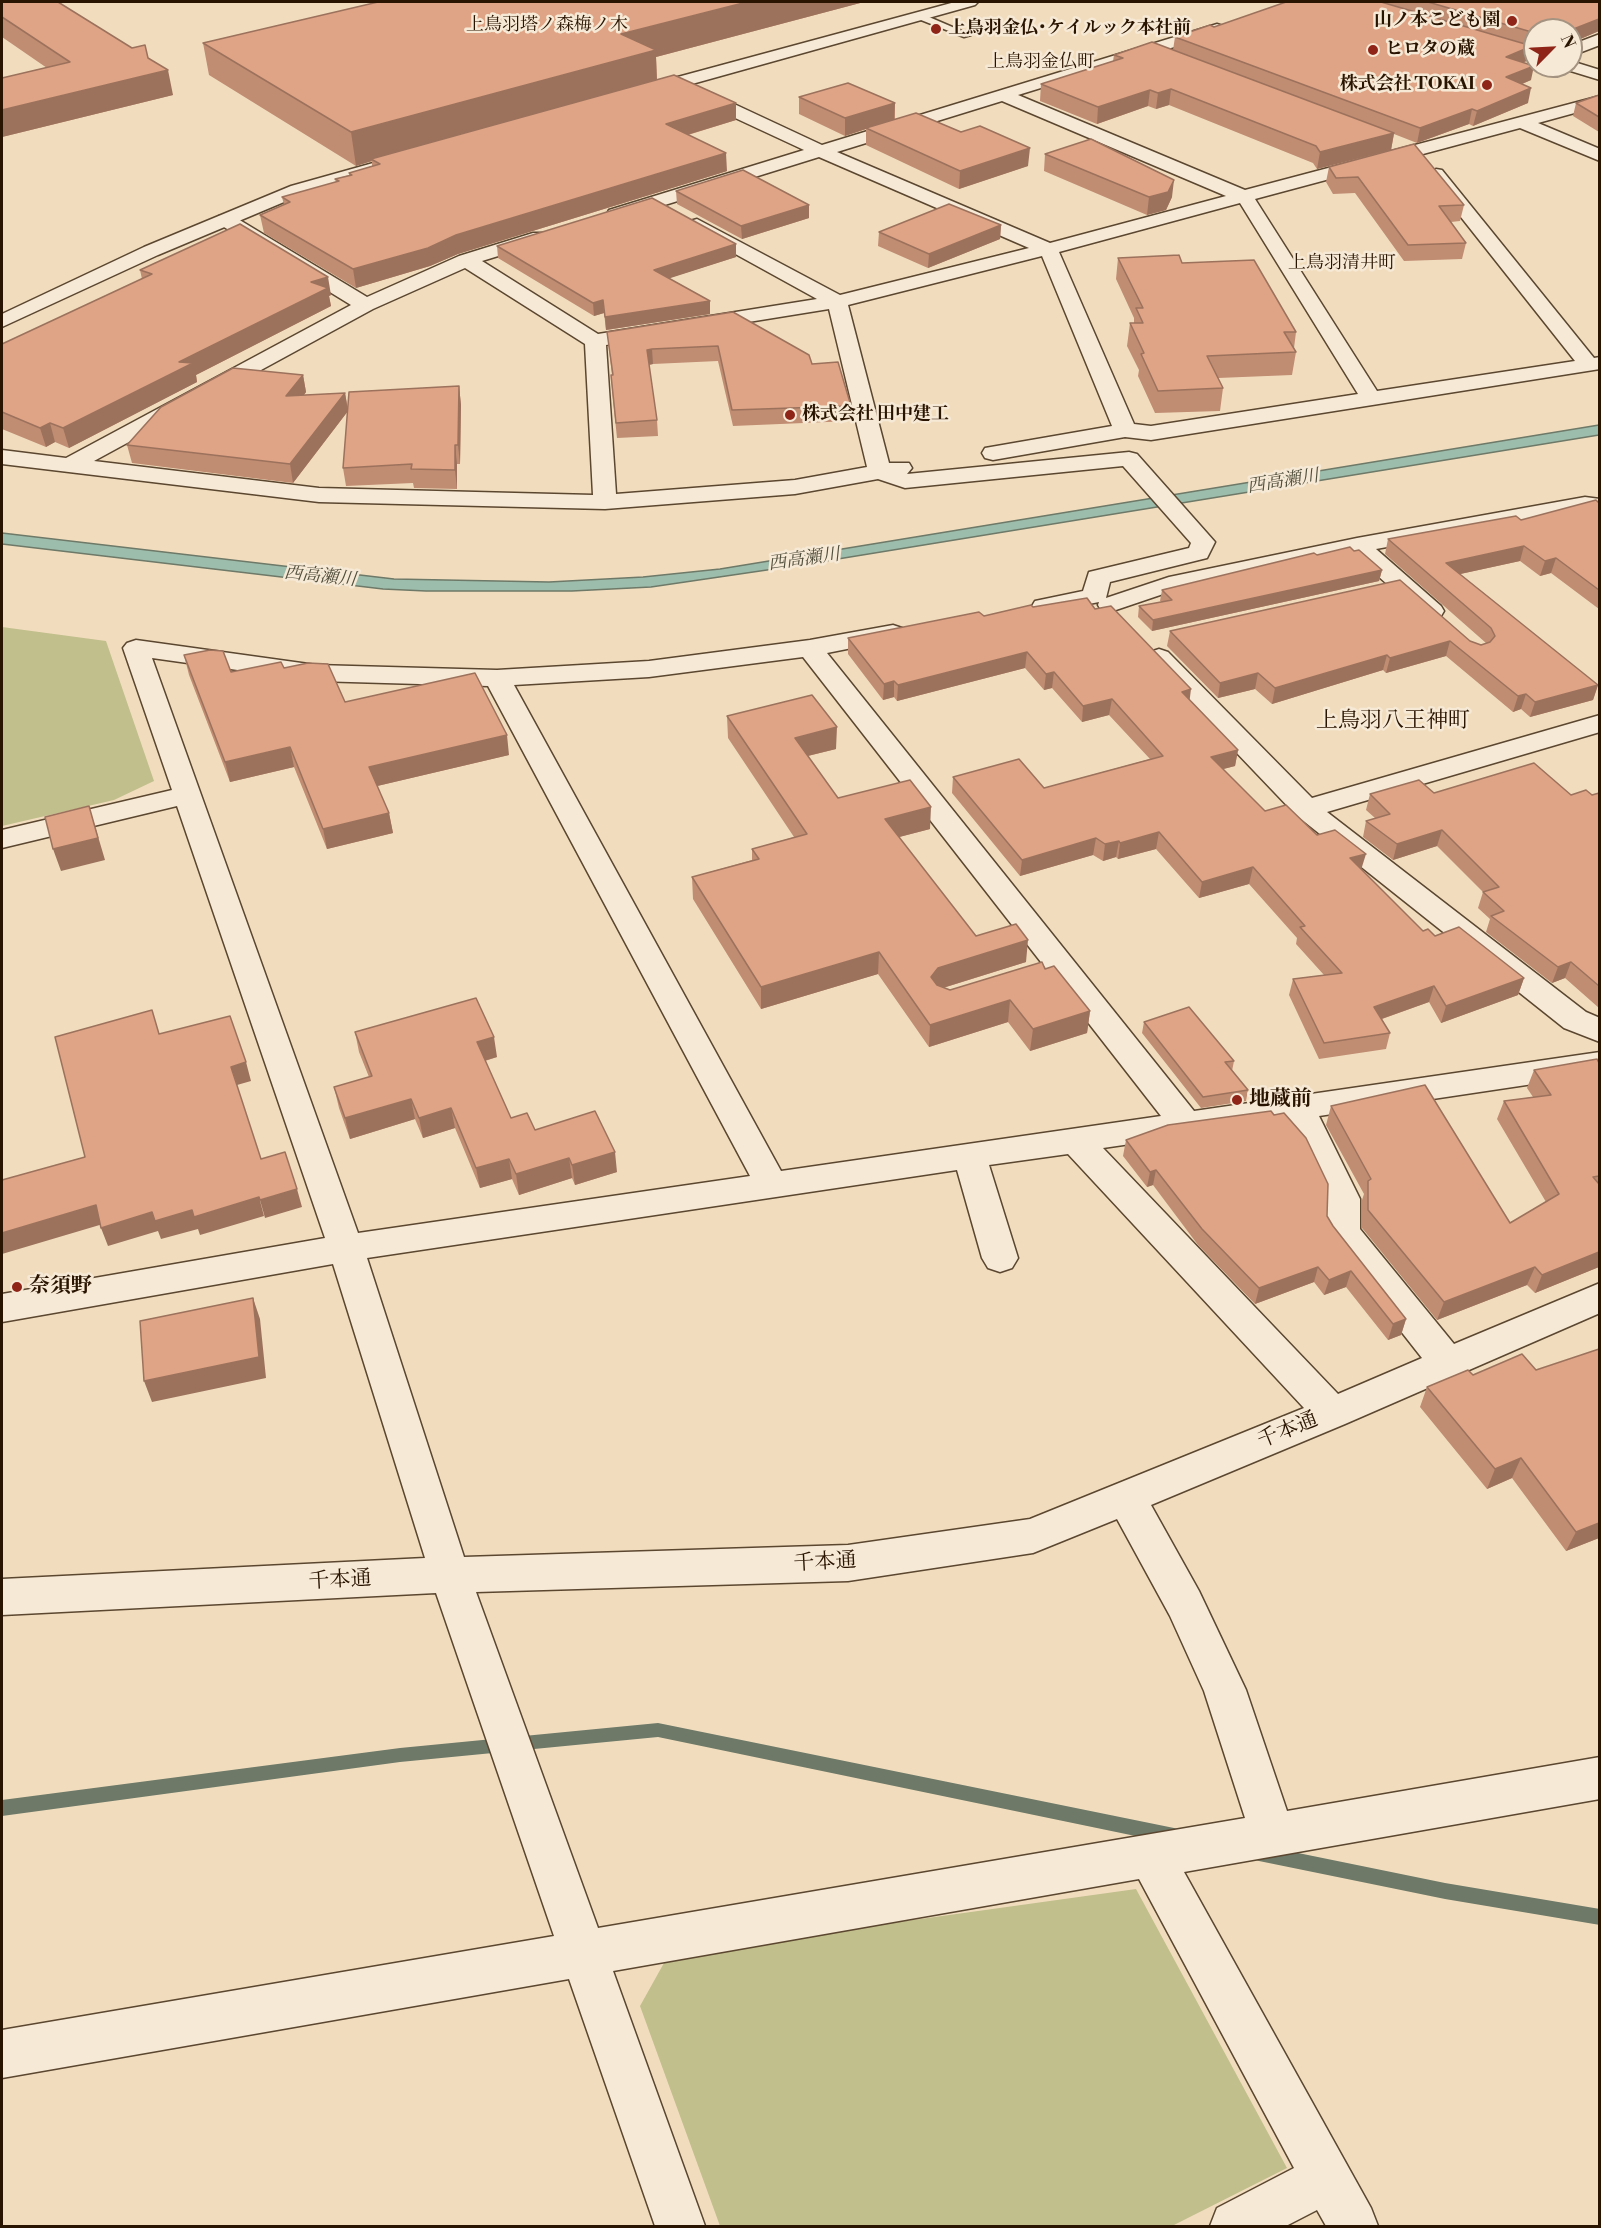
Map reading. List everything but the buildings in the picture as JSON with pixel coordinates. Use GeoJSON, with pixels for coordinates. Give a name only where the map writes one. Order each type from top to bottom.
{"type":"FeatureCollection","features":[{"type":"Feature","properties":{"kind":"street"},"geometry":{"type":"LineString","coordinates":[[630,96],[970,2]]}},
{"type":"Feature","properties":{"kind":"street"},"geometry":{"type":"LineString","coordinates":[[600,219],[1239,22]]}},
{"type":"Feature","properties":{"kind":"street"},"geometry":{"type":"LineString","coordinates":[[1583,47],[1599,39]]}},
{"type":"Feature","properties":{"kind":"street"},"geometry":{"type":"LineString","coordinates":[[1149,50],[1172,58]]}},
{"type":"Feature","properties":{"kind":"street"},"geometry":{"type":"LineString","coordinates":[[1583,57],[1599,63]]}},
{"type":"Feature","properties":{"kind":"street"},"geometry":{"type":"LineString","coordinates":[[1583,70],[1599,75]]}},
{"type":"Feature","properties":{"kind":"street"},"geometry":{"type":"LineString","coordinates":[[676,83],[820,151],[1048,249],[1125,430]]}},
{"type":"Feature","properties":{"kind":"street"},"geometry":{"type":"LineString","coordinates":[[1003,95],[1245,196],[1370,397]]}},
{"type":"Feature","properties":{"kind":"street"},"geometry":{"type":"LineString","coordinates":[[466,260],[595,341],[837,302],[1048,249],[1599,101]]}},
{"type":"Feature","properties":{"kind":"street"},"geometry":{"type":"LineString","coordinates":[[1523,123],[1599,156]]}},
{"type":"Feature","properties":{"kind":"street"},"geometry":{"type":"LineString","coordinates":[[1384,138],[1417,151],[1594,364]]}},
{"type":"Feature","properties":{"kind":"street"},"geometry":{"type":"LineString","coordinates":[[2,321],[151,250],[297,190],[412,157]]}},
{"type":"Feature","properties":{"kind":"street"},"geometry":{"type":"LineString","coordinates":[[655,202],[837,302],[880,472]]}},
{"type":"Feature","properties":{"kind":"street"},"geometry":{"type":"LineString","coordinates":[[226,220],[366,305]]}},
{"type":"Feature","properties":{"kind":"street"},"geometry":{"type":"LineString","coordinates":[[212,246],[244,231]]}},
{"type":"Feature","properties":{"kind":"street"},"geometry":{"type":"LineString","coordinates":[[68,466],[366,305],[466,260],[555,233]]}},
{"type":"Feature","properties":{"kind":"street"},"geometry":{"type":"LineString","coordinates":[[595,341],[605,502]]}},
{"type":"Feature","properties":{"kind":"street"},"geometry":{"type":"LineString","coordinates":[[2,457],[318,495],[605,502],[795,487],[1125,430],[1151,433],[1370,397],[1594,364]]}},
{"type":"Feature","properties":{"kind":"street"},"geometry":{"type":"LineString","coordinates":[[880,472],[905,481],[1129,459],[1203,542],[1200,553],[1098,577],[1102,601],[1145,635],[1306,808],[1575,1020],[1599,1031]]}},
{"type":"Feature","properties":{"kind":"street"},"geometry":{"type":"LineString","coordinates":[[1015,611],[1102,601],[1169,584],[1357,545],[1585,504],[1599,506]]}},
{"type":"Feature","properties":{"kind":"street"},"geometry":{"type":"LineString","coordinates":[[1357,545],[1390,587],[1451,628]]}},
{"type":"Feature","properties":{"kind":"street"},"geometry":{"type":"LineString","coordinates":[[680,2226],[450,1575],[346,1248],[136,648],[316,673],[497,678],[649,669],[810,648],[912,629]]}},
{"type":"Feature","properties":{"kind":"street"},"geometry":{"type":"LineString","coordinates":[[810,648],[1187,1125]]}},
{"type":"Feature","properties":{"kind":"street"},"geometry":{"type":"LineString","coordinates":[[497,678],[773,1187]]}},
{"type":"Feature","properties":{"kind":"street"},"geometry":{"type":"LineString","coordinates":[[1306,808],[1599,723]]}},
{"type":"Feature","properties":{"kind":"street"},"geometry":{"type":"LineString","coordinates":[[2,838],[188,795]]}},
{"type":"Feature","properties":{"kind":"street"},"geometry":{"type":"LineString","coordinates":[[1027,975],[1061,964]]}},
{"type":"Feature","properties":{"kind":"street"},"geometry":{"type":"LineString","coordinates":[[2,1308],[346,1248],[773,1187],[1599,1063]]}},
{"type":"Feature","properties":{"kind":"street"},"geometry":{"type":"LineString","coordinates":[[1298,1107],[1343,1199],[1342,1232],[1448,1363]]}},
{"type":"Feature","properties":{"kind":"street"},"geometry":{"type":"LineString","coordinates":[[1076,1141],[1332,1413]]}},
{"type":"Feature","properties":{"kind":"street"},"geometry":{"type":"LineString","coordinates":[[970,1157],[1000,1258]]}},
{"type":"Feature","properties":{"kind":"street","name":"千本通"},"geometry":{"type":"LineString","coordinates":[[2,1597],[450,1575],[848,1563],[1033,1536],[1332,1413],[1599,1297]]}},
{"type":"Feature","properties":{"kind":"street"},"geometry":{"type":"LineString","coordinates":[[1125,1498],[1185,1604],[1225,1690],[1273,1835]]}},
{"type":"Feature","properties":{"kind":"street"},"geometry":{"type":"LineString","coordinates":[[2,2054],[1599,1778]]}},
{"type":"Feature","properties":{"kind":"street"},"geometry":{"type":"LineString","coordinates":[[1151,1857],[1353,2226]]}},
{"type":"Feature","properties":{"kind":"street"},"geometry":{"type":"LineString","coordinates":[[1235,2226],[1327,2178]]}},
{"type":"Feature","properties":{"kind":"lane"},"geometry":{"type":"LineString","coordinates":[[919,16],[967,35]]}},
{"type":"Feature","properties":{"kind":"shaded area"},"geometry":{"type":"Polygon","coordinates":[[[2,627],[106,641],[154,781],[114,800],[2,826],[2,627]]]}},
{"type":"Feature","properties":{"kind":"shaded area"},"geometry":{"type":"Polygon","coordinates":[[[1136,1889],[1287,2168],[1172,2226],[720,2226],[640,2006],[669,1954],[1136,1889]]]}},
{"type":"Feature","properties":{"kind":"water","name":"西高瀬川"},"geometry":{"type":"Polygon","coordinates":[[[1599,425],[1599,435],[801,565],[651,587],[572,591],[383,589],[2,544],[2,533],[394,579],[549,582],[643,577],[720,569],[1599,425]]]}},
{"type":"Feature","properties":{"kind":"waterway"},"geometry":{"type":"LineString","coordinates":[[2,1808],[400,1755],[658,1730],[1174,1836]]}},
{"type":"Feature","properties":{"kind":"waterway"},"geometry":{"type":"LineString","coordinates":[[1259,1853],[1445,1891],[1600,1917]]}},
{"type":"Feature","properties":{"kind":"place","name":"山ノ本こども園"},"geometry":{"type":"Point","coordinates":[1512,21]}},
{"type":"Feature","properties":{"kind":"place","name":"上鳥羽金仏･ケイルック本社前"},"geometry":{"type":"Point","coordinates":[936,29]}},
{"type":"Feature","properties":{"kind":"place","name":"ヒロタの蔵"},"geometry":{"type":"Point","coordinates":[1373,50]}},
{"type":"Feature","properties":{"kind":"place","name":"株式会社 TOKAI"},"geometry":{"type":"Point","coordinates":[1487,85]}},
{"type":"Feature","properties":{"kind":"place","name":"株式会社 田中建工"},"geometry":{"type":"Point","coordinates":[790,415]}},
{"type":"Feature","properties":{"kind":"place","name":"地蔵前"},"geometry":{"type":"Point","coordinates":[1237,1100]}},
{"type":"Feature","properties":{"kind":"place","name":"奈須野"},"geometry":{"type":"Point","coordinates":[17,1287]}},
{"type":"Feature","properties":{"kind":"district","name":"上鳥羽塔ノ森梅ノ木"},"geometry":{"type":"Point","coordinates":[547,26]}},
{"type":"Feature","properties":{"kind":"district","name":"上鳥羽金仏町"},"geometry":{"type":"Point","coordinates":[1041,63]}},
{"type":"Feature","properties":{"kind":"district","name":"上鳥羽清井町"},"geometry":{"type":"Point","coordinates":[1342,264]}},
{"type":"Feature","properties":{"kind":"district","name":"上鳥羽八王神町"},"geometry":{"type":"Point","coordinates":[1393,722]}}]}
